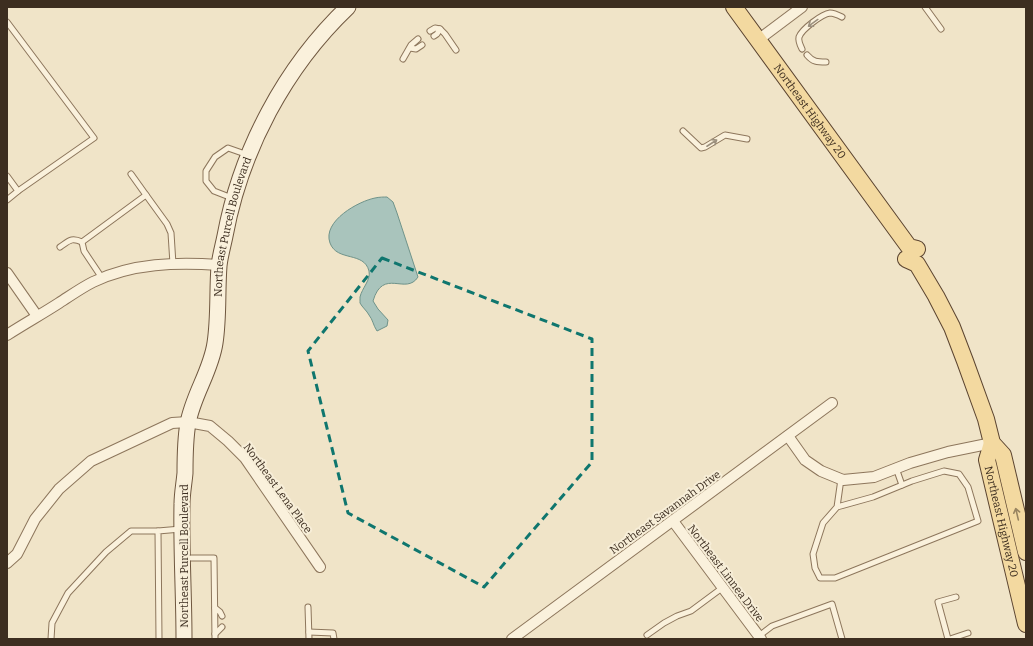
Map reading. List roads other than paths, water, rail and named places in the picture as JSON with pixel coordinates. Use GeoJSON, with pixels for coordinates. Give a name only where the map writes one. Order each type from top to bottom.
{"type":"FeatureCollection","features":[{"type":"Feature","properties":{"kind":"main road","name":"Northeast Highway 20"},"geometry":{"type":"LineString","coordinates":[[734,7],[909,247],[911,254],[939,285],[936,296],[952,327],[965,361],[986,419],[992,443],[1003,455],[1026,552]]}},
{"type":"Feature","properties":{"kind":"main road","name":"Northeast Highway 20"},"geometry":{"type":"LineString","coordinates":[[992,443],[987,460],[1026,624]]}},
{"type":"Feature","properties":{"kind":"street","name":"Northeast Purcell Boulevard"},"geometry":{"type":"LineString","coordinates":[[193,639],[190,502],[185,474],[184,451],[192,404],[209,366],[215,346],[218,326],[219,265],[233,198],[271,107],[294,70],[327,27],[348,7]]}},
{"type":"Feature","properties":{"kind":"street"},"geometry":{"type":"LineString","coordinates":[[758,40],[802,7]]}},
{"type":"Feature","properties":{"kind":"street"},"geometry":{"type":"LineString","coordinates":[[7,335],[92,282],[114,274],[146,266],[185,263],[219,265]]}},
{"type":"Feature","properties":{"kind":"street"},"geometry":{"type":"LineString","coordinates":[[7,273],[38,316]]}},
{"type":"Feature","properties":{"kind":"street","name":"Northeast Savannah Drive"},"geometry":{"type":"LineString","coordinates":[[512,639],[832,403]]}},
{"type":"Feature","properties":{"kind":"street","name":"Northeast Lena Place"},"geometry":{"type":"LineString","coordinates":[[7,563],[17,554],[35,519],[59,488],[91,461],[172,423],[188,422],[210,426],[245,458],[320,567]]}},
{"type":"Feature","properties":{"kind":"street"},"geometry":{"type":"LineString","coordinates":[[788,436],[805,460],[821,471],[843,480],[874,477],[896,468],[948,452],[992,443]]}},
{"type":"Feature","properties":{"kind":"street","name":"Northeast Purcell Boulevard"},"geometry":{"type":"LineString","coordinates":[[184,639],[182,503],[185,474]]}},
{"type":"Feature","properties":{"kind":"street","name":"Northeast Linnea Drive"},"geometry":{"type":"LineString","coordinates":[[673,521],[760,638]]}},
{"type":"Feature","properties":{"kind":"lane"},"geometry":{"type":"LineString","coordinates":[[925,7],[941,28]]}},
{"type":"Feature","properties":{"kind":"lane"},"geometry":{"type":"LineString","coordinates":[[802,49],[800,46],[799,37],[808,26],[826,14],[832,13],[842,17]]}},
{"type":"Feature","properties":{"kind":"lane"},"geometry":{"type":"LineString","coordinates":[[7,22],[94,138],[7,200]]}},
{"type":"Feature","properties":{"kind":"lane"},"geometry":{"type":"LineString","coordinates":[[430,30],[435,28],[440,29],[456,50]]}},
{"type":"Feature","properties":{"kind":"lane"},"geometry":{"type":"LineString","coordinates":[[434,36],[440,29]]}},
{"type":"Feature","properties":{"kind":"lane"},"geometry":{"type":"LineString","coordinates":[[403,59],[411,45],[418,40]]}},
{"type":"Feature","properties":{"kind":"lane"},"geometry":{"type":"LineString","coordinates":[[410,48],[416,49],[422,45]]}},
{"type":"Feature","properties":{"kind":"lane"},"geometry":{"type":"LineString","coordinates":[[806,55],[815,62],[826,62]]}},
{"type":"Feature","properties":{"kind":"lane"},"geometry":{"type":"LineString","coordinates":[[683,131],[701,148],[725,135],[747,139]]}},
{"type":"Feature","properties":{"kind":"lane"},"geometry":{"type":"LineString","coordinates":[[233,198],[214,191],[206,181],[206,171],[215,157],[228,148],[250,155]]}},
{"type":"Feature","properties":{"kind":"lane"},"geometry":{"type":"LineString","coordinates":[[131,174],[167,224],[171,233],[173,264]]}},
{"type":"Feature","properties":{"kind":"lane"},"geometry":{"type":"LineString","coordinates":[[7,176],[18,191]]}},
{"type":"Feature","properties":{"kind":"lane"},"geometry":{"type":"LineString","coordinates":[[82,242],[146,195]]}},
{"type":"Feature","properties":{"kind":"lane"},"geometry":{"type":"LineString","coordinates":[[60,247],[72,239],[77,239],[82,242],[84,252],[102,278]]}},
{"type":"Feature","properties":{"kind":"lane"},"geometry":{"type":"LineString","coordinates":[[896,468],[902,485]]}},
{"type":"Feature","properties":{"kind":"lane"},"geometry":{"type":"LineString","coordinates":[[837,507],[873,497],[902,485],[944,471],[959,474],[968,487],[978,521],[835,578],[820,578],[815,568],[814,554],[823,523],[837,507],[841,479]]}},
{"type":"Feature","properties":{"kind":"lane"},"geometry":{"type":"LineString","coordinates":[[51,639],[52,623],[68,593],[106,552],[131,531],[182,529]]}},
{"type":"Feature","properties":{"kind":"lane"},"geometry":{"type":"LineString","coordinates":[[158,531],[159,639]]}},
{"type":"Feature","properties":{"kind":"lane"},"geometry":{"type":"LineString","coordinates":[[191,558],[214,558],[215,637]]}},
{"type":"Feature","properties":{"kind":"lane"},"geometry":{"type":"LineString","coordinates":[[647,635],[664,623],[691,611],[722,588]]}},
{"type":"Feature","properties":{"kind":"lane"},"geometry":{"type":"LineString","coordinates":[[956,597],[938,602],[949,639],[968,634]]}},
{"type":"Feature","properties":{"kind":"lane"},"geometry":{"type":"LineString","coordinates":[[760,638],[772,626],[832,604],[842,639]]}},
{"type":"Feature","properties":{"kind":"lane"},"geometry":{"type":"LineString","coordinates":[[308,607],[309,639]]}},
{"type":"Feature","properties":{"kind":"lane"},"geometry":{"type":"LineString","coordinates":[[215,608],[222,616]]}},
{"type":"Feature","properties":{"kind":"lane"},"geometry":{"type":"LineString","coordinates":[[215,637],[222,627]]}},
{"type":"Feature","properties":{"kind":"lane"},"geometry":{"type":"LineString","coordinates":[[309,632],[333,633],[334,639]]}},
{"type":"Feature","properties":{"kind":"water"},"geometry":{"type":"Polygon","coordinates":[[[378,197],[387,197],[393,202],[418,277],[413,282],[407,284],[388,283],[377,291],[373,301],[388,320],[387,326],[377,331],[370,317],[360,303],[361,294],[369,278],[369,271],[366,265],[356,258],[338,253],[333,249],[330,243],[329,235],[331,227],[344,213],[368,200],[378,197]]]}}]}
